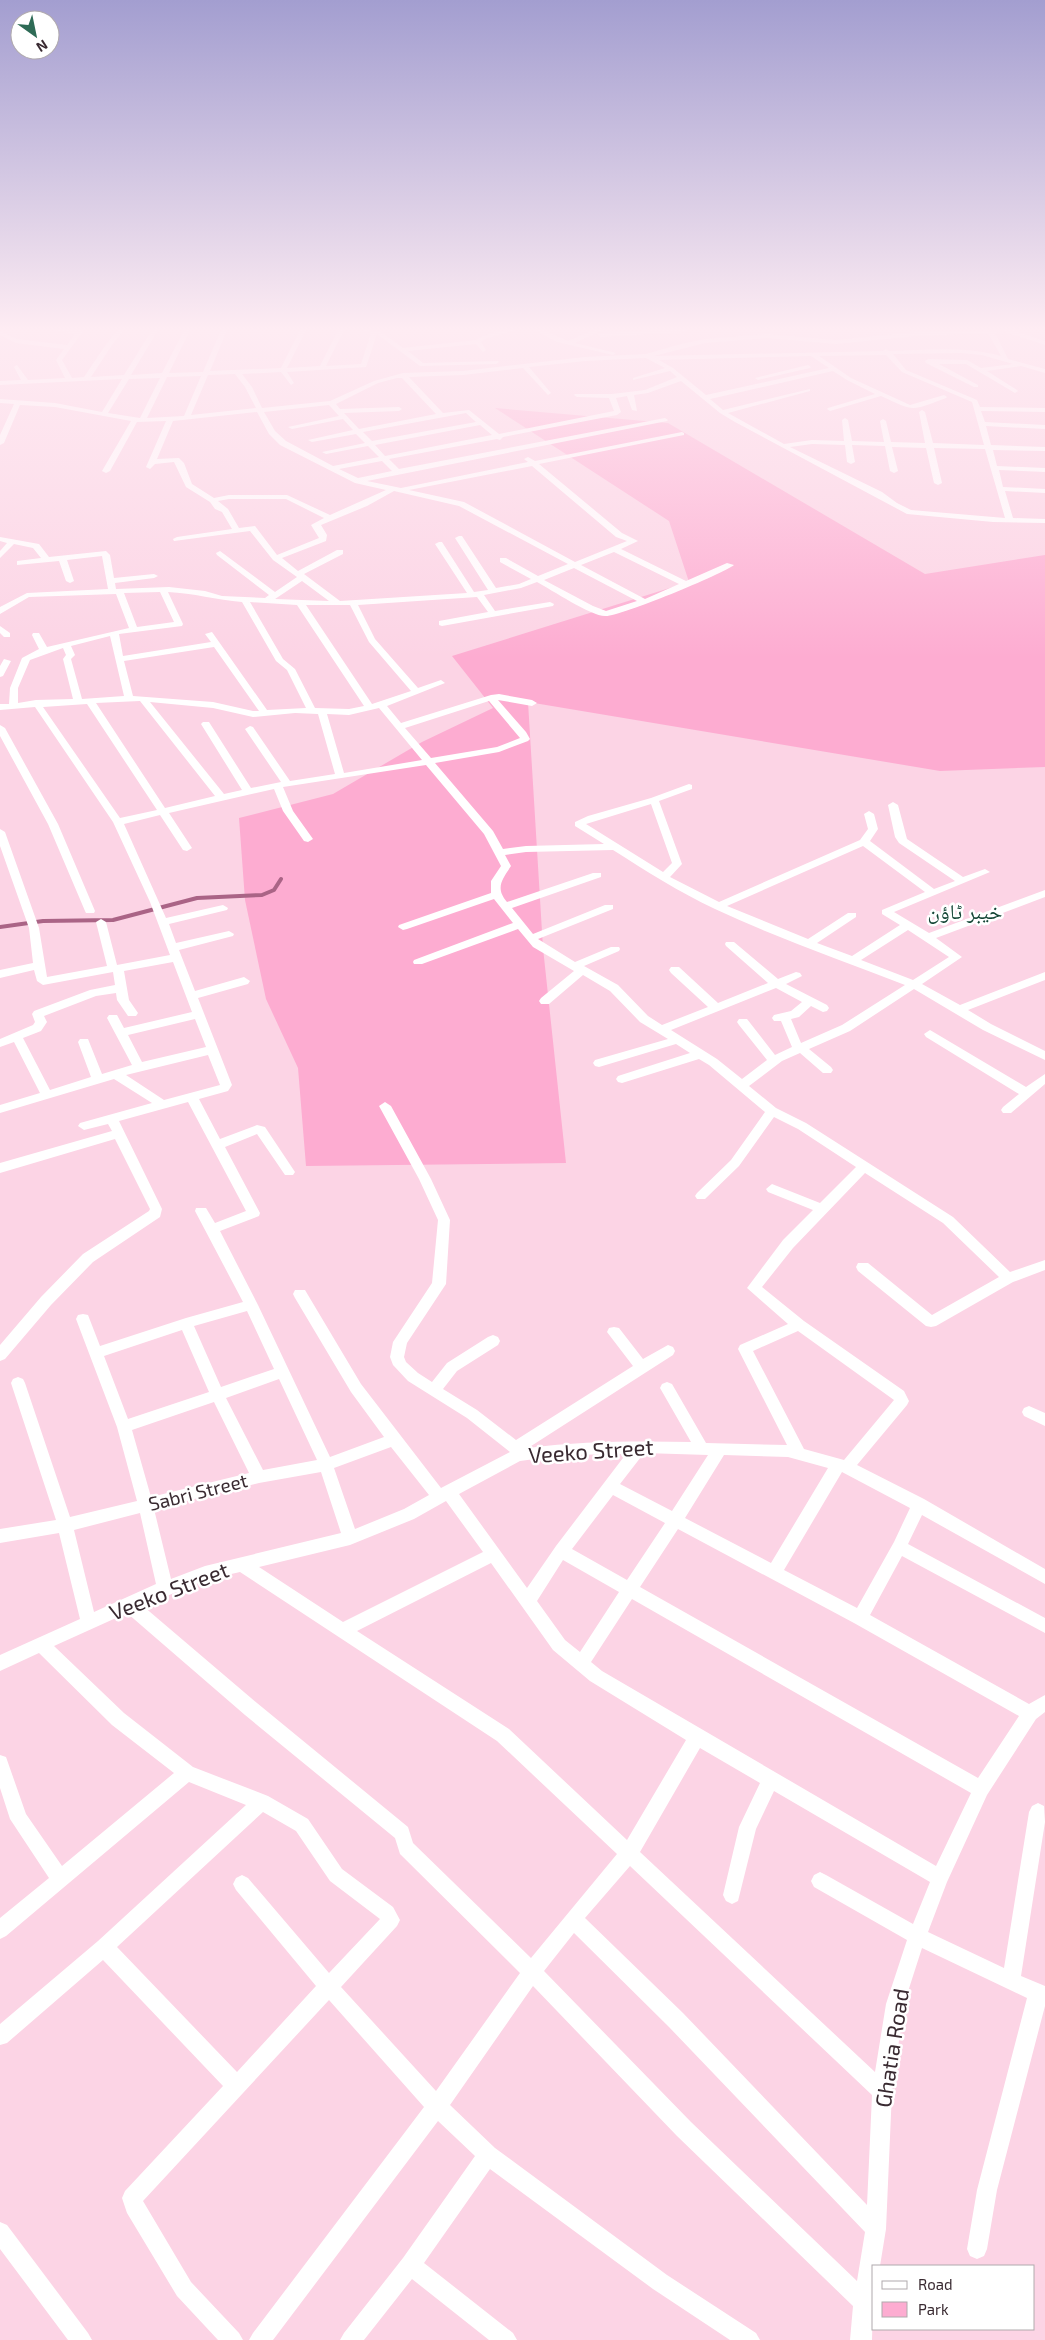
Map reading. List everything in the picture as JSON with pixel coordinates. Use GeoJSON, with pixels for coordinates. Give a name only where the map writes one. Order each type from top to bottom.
{"type":"FeatureCollection","features":[{"type":"Feature","properties":{"kind":"street"},"geometry":{"type":"LineString","coordinates":[[106,472],[124,439]]}},
{"type":"Feature","properties":{"kind":"street"},"geometry":{"type":"LineString","coordinates":[[161,439],[150,466],[178,461],[189,486],[213,500],[230,516],[230,522],[236,529]]}},
{"type":"Feature","properties":{"kind":"street"},"geometry":{"type":"LineString","coordinates":[[280,439],[358,481],[461,504],[644,602]]}},
{"type":"Feature","properties":{"kind":"street"},"geometry":{"type":"LineString","coordinates":[[365,439],[397,472]]}},
{"type":"Feature","properties":{"kind":"street"},"geometry":{"type":"LineString","coordinates":[[326,452],[390,439]]}},
{"type":"Feature","properties":{"kind":"street"},"geometry":{"type":"LineString","coordinates":[[332,468],[480,439]]}},
{"type":"Feature","properties":{"kind":"street"},"geometry":{"type":"LineString","coordinates":[[0,611],[27,595],[116,591],[163,590],[205,593],[222,598],[300,603],[353,603],[475,595],[494,592],[539,579],[634,541],[619,535],[502,439]]}},
{"type":"Feature","properties":{"kind":"street"},"geometry":{"type":"LineString","coordinates":[[358,481],[561,439]]}},
{"type":"Feature","properties":{"kind":"street"},"geometry":{"type":"LineString","coordinates":[[276,558],[322,539],[323,535],[315,526],[396,490],[655,439]]}},
{"type":"Feature","properties":{"kind":"street"},"geometry":{"type":"LineString","coordinates":[[771,439],[879,494],[894,505],[910,512],[984,519],[1045,521]]}},
{"type":"Feature","properties":{"kind":"street"},"geometry":{"type":"LineString","coordinates":[[848,439],[851,462]]}},
{"type":"Feature","properties":{"kind":"street"},"geometry":{"type":"LineString","coordinates":[[887,439],[894,471]]}},
{"type":"Feature","properties":{"kind":"street"},"geometry":{"type":"LineString","coordinates":[[929,439],[938,483]]}},
{"type":"Feature","properties":{"kind":"street"},"geometry":{"type":"LineString","coordinates":[[986,439],[1009,519]]}},
{"type":"Feature","properties":{"kind":"street"},"geometry":{"type":"LineString","coordinates":[[783,446],[812,442],[1045,449]]}},
{"type":"Feature","properties":{"kind":"street"},"geometry":{"type":"LineString","coordinates":[[996,468],[1045,470]]}},
{"type":"Feature","properties":{"kind":"street"},"geometry":{"type":"LineString","coordinates":[[1002,490],[1045,491]]}},
{"type":"Feature","properties":{"kind":"street"},"geometry":{"type":"LineString","coordinates":[[213,500],[229,497],[287,497],[330,518]]}},
{"type":"Feature","properties":{"kind":"street"},"geometry":{"type":"LineString","coordinates":[[177,538],[252,528],[276,558],[338,603]]}},
{"type":"Feature","properties":{"kind":"street"},"geometry":{"type":"LineString","coordinates":[[459,538],[494,592]]}},
{"type":"Feature","properties":{"kind":"street"},"geometry":{"type":"LineString","coordinates":[[0,539],[36,546],[47,560]]}},
{"type":"Feature","properties":{"kind":"street"},"geometry":{"type":"LineString","coordinates":[[0,556],[12,541]]}},
{"type":"Feature","properties":{"kind":"street"},"geometry":{"type":"LineString","coordinates":[[439,544],[475,595],[493,614]]}},
{"type":"Feature","properties":{"kind":"street"},"geometry":{"type":"LineString","coordinates":[[615,549],[685,584]]}},
{"type":"Feature","properties":{"kind":"street"},"geometry":{"type":"LineString","coordinates":[[267,601],[300,575],[340,552]]}},
{"type":"Feature","properties":{"kind":"street"},"geometry":{"type":"LineString","coordinates":[[20,563],[103,553],[106,555],[110,581],[134,631]]}},
{"type":"Feature","properties":{"kind":"street"},"geometry":{"type":"LineString","coordinates":[[220,553],[275,596]]}},
{"type":"Feature","properties":{"kind":"street"},"geometry":{"type":"LineString","coordinates":[[62,558],[70,581]]}},
{"type":"Feature","properties":{"kind":"street"},"geometry":{"type":"LineString","coordinates":[[504,560],[602,614],[611,614],[644,602],[730,564]]}},
{"type":"Feature","properties":{"kind":"street"},"geometry":{"type":"LineString","coordinates":[[32,562],[34,572]]}},
{"type":"Feature","properties":{"kind":"street"},"geometry":{"type":"LineString","coordinates":[[110,581],[154,576]]}},
{"type":"Feature","properties":{"kind":"street"},"geometry":{"type":"LineString","coordinates":[[13,705],[14,688],[26,658],[44,650],[115,632],[179,624],[163,590]]}},
{"type":"Feature","properties":{"kind":"street"},"geometry":{"type":"LineString","coordinates":[[245,600],[280,661],[291,669],[312,711]]}},
{"type":"Feature","properties":{"kind":"street"},"geometry":{"type":"LineString","coordinates":[[300,603],[369,707]]}},
{"type":"Feature","properties":{"kind":"street"},"geometry":{"type":"LineString","coordinates":[[353,603],[359,622],[370,640],[417,692]]}},
{"type":"Feature","properties":{"kind":"street"},"geometry":{"type":"LineString","coordinates":[[442,624],[550,604]]}},
{"type":"Feature","properties":{"kind":"street"},"geometry":{"type":"LineString","coordinates":[[0,629],[7,635]]}},
{"type":"Feature","properties":{"kind":"street"},"geometry":{"type":"LineString","coordinates":[[115,632],[114,636],[129,698]]}},
{"type":"Feature","properties":{"kind":"street"},"geometry":{"type":"LineString","coordinates":[[209,634],[265,713]]}},
{"type":"Feature","properties":{"kind":"street"},"geometry":{"type":"LineString","coordinates":[[36,635],[44,650]]}},
{"type":"Feature","properties":{"kind":"street"},"geometry":{"type":"LineString","coordinates":[[66,644],[71,655],[67,659],[78,701]]}},
{"type":"Feature","properties":{"kind":"street"},"geometry":{"type":"LineString","coordinates":[[120,659],[216,644]]}},
{"type":"Feature","properties":{"kind":"street"},"geometry":{"type":"LineString","coordinates":[[0,674],[6,660]]}},
{"type":"Feature","properties":{"kind":"street"},"geometry":{"type":"LineString","coordinates":[[0,707],[129,698],[213,705],[253,714],[312,711],[349,712],[381,705],[441,683]]}},
{"type":"Feature","properties":{"kind":"street"},"geometry":{"type":"LineString","coordinates":[[398,727],[491,698],[499,697],[532,704]]}},
{"type":"Feature","properties":{"kind":"street"},"geometry":{"type":"LineString","coordinates":[[118,822],[282,784],[340,775],[375,772],[499,749],[525,739],[523,734],[491,698]]}},
{"type":"Feature","properties":{"kind":"street"},"geometry":{"type":"LineString","coordinates":[[143,699],[221,797]]}},
{"type":"Feature","properties":{"kind":"street"},"geometry":{"type":"LineString","coordinates":[[89,700],[165,811],[187,848]]}},
{"type":"Feature","properties":{"kind":"street"},"geometry":{"type":"LineString","coordinates":[[36,703],[118,822],[158,912],[226,1085],[224,1088],[192,1098],[84,1126]]}},
{"type":"Feature","properties":{"kind":"street"},"geometry":{"type":"LineString","coordinates":[[381,705],[489,833],[506,866],[496,881],[496,895],[537,945],[614,988],[644,1019],[701,1054],[772,1111],[802,1126],[948,1220],[1008,1278]]}},
{"type":"Feature","properties":{"kind":"street"},"geometry":{"type":"LineString","coordinates":[[322,711],[340,775]]}},
{"type":"Feature","properties":{"kind":"street"},"geometry":{"type":"LineString","coordinates":[[206,724],[248,791]]}},
{"type":"Feature","properties":{"kind":"street"},"geometry":{"type":"LineString","coordinates":[[0,728],[53,824],[90,910]]}},
{"type":"Feature","properties":{"kind":"street"},"geometry":{"type":"LineString","coordinates":[[250,729],[282,784],[288,811],[308,838]]}},
{"type":"Feature","properties":{"kind":"street"},"geometry":{"type":"LineString","coordinates":[[688,786],[654,800],[591,818],[579,824],[664,877],[719,906],[808,944],[914,984],[960,1009],[987,1028],[1045,1056]]}},
{"type":"Feature","properties":{"kind":"street"},"geometry":{"type":"LineString","coordinates":[[654,800],[677,864],[664,877]]}},
{"type":"Feature","properties":{"kind":"street"},"geometry":{"type":"LineString","coordinates":[[893,805],[900,837],[903,841],[962,881]]}},
{"type":"Feature","properties":{"kind":"street"},"geometry":{"type":"LineString","coordinates":[[719,906],[864,842],[873,829],[869,814]]}},
{"type":"Feature","properties":{"kind":"street"},"geometry":{"type":"LineString","coordinates":[[0,832],[32,924],[38,966],[43,981],[116,968],[174,953],[229,934]]}},
{"type":"Feature","properties":{"kind":"street"},"geometry":{"type":"LineString","coordinates":[[864,842],[931,892]]}},
{"type":"Feature","properties":{"kind":"street"},"geometry":{"type":"LineString","coordinates":[[499,853],[526,849],[615,847]]}},
{"type":"Feature","properties":{"kind":"street"},"geometry":{"type":"LineString","coordinates":[[741,1086],[774,1061],[846,1028],[957,956],[886,912],[931,892],[986,872]]}},
{"type":"Feature","properties":{"kind":"street"},"geometry":{"type":"LineString","coordinates":[[506,906],[598,874]]}},
{"type":"Feature","properties":{"kind":"street"},"geometry":{"type":"LineString","coordinates":[[928,937],[1043,893]]}},
{"type":"Feature","properties":{"kind":"street"},"geometry":{"type":"LineString","coordinates":[[403,927],[496,895]]}},
{"type":"Feature","properties":{"kind":"street"},"geometry":{"type":"LineString","coordinates":[[532,938],[609,907]]}},
{"type":"Feature","properties":{"kind":"street"},"geometry":{"type":"LineString","coordinates":[[158,912],[223,908]]}},
{"type":"Feature","properties":{"kind":"street"},"geometry":{"type":"LineString","coordinates":[[808,944],[852,915]]}},
{"type":"Feature","properties":{"kind":"street"},"geometry":{"type":"LineString","coordinates":[[102,922],[116,968],[123,1000],[132,1013]]}},
{"type":"Feature","properties":{"kind":"street"},"geometry":{"type":"LineString","coordinates":[[418,962],[521,924]]}},
{"type":"Feature","properties":{"kind":"street"},"geometry":{"type":"LineString","coordinates":[[853,960],[908,925]]}},
{"type":"Feature","properties":{"kind":"street"},"geometry":{"type":"LineString","coordinates":[[730,944],[775,983],[823,1008]]}},
{"type":"Feature","properties":{"kind":"street"},"geometry":{"type":"LineString","coordinates":[[545,1001],[578,968],[615,949]]}},
{"type":"Feature","properties":{"kind":"street"},"geometry":{"type":"LineString","coordinates":[[0,974],[38,966]]}},
{"type":"Feature","properties":{"kind":"street"},"geometry":{"type":"LineString","coordinates":[[675,970],[715,1007]]}},
{"type":"Feature","properties":{"kind":"street"},"geometry":{"type":"LineString","coordinates":[[661,1030],[796,976]]}},
{"type":"Feature","properties":{"kind":"street"},"geometry":{"type":"LineString","coordinates":[[960,1009],[1045,976]]}},
{"type":"Feature","properties":{"kind":"street"},"geometry":{"type":"LineString","coordinates":[[190,996],[244,981]]}},
{"type":"Feature","properties":{"kind":"street"},"geometry":{"type":"LineString","coordinates":[[0,1043],[37,1028],[41,1022],[38,1014],[94,993],[121,988]]}},
{"type":"Feature","properties":{"kind":"street"},"geometry":{"type":"LineString","coordinates":[[809,1002],[801,1011],[782,1018],[799,1049],[827,1070]]}},
{"type":"Feature","properties":{"kind":"street"},"geometry":{"type":"LineString","coordinates":[[121,1033],[197,1014]]}},
{"type":"Feature","properties":{"kind":"street"},"geometry":{"type":"LineString","coordinates":[[114,1018],[139,1067]]}},
{"type":"Feature","properties":{"kind":"street"},"geometry":{"type":"LineString","coordinates":[[743,1022],[774,1061]]}},
{"type":"Feature","properties":{"kind":"street"},"geometry":{"type":"LineString","coordinates":[[930,1034],[1027,1093]]}},
{"type":"Feature","properties":{"kind":"street"},"geometry":{"type":"LineString","coordinates":[[17,1037],[47,1095]]}},
{"type":"Feature","properties":{"kind":"street"},"geometry":{"type":"LineString","coordinates":[[598,1063],[678,1040]]}},
{"type":"Feature","properties":{"kind":"street"},"geometry":{"type":"LineString","coordinates":[[84,1042],[98,1080]]}},
{"type":"Feature","properties":{"kind":"street"},"geometry":{"type":"LineString","coordinates":[[2,1106],[47,1095],[139,1067],[211,1050]]}},
{"type":"Feature","properties":{"kind":"street"},"geometry":{"type":"LineString","coordinates":[[622,1079],[701,1054]]}},
{"type":"Feature","properties":{"kind":"street"},"geometry":{"type":"LineString","coordinates":[[115,1074],[162,1105]]}},
{"type":"Feature","properties":{"kind":"street"},"geometry":{"type":"LineString","coordinates":[[1007,1110],[1045,1078]]}},
{"type":"Feature","properties":{"kind":"street"},"geometry":{"type":"LineString","coordinates":[[192,1098],[254,1213],[212,1229]]}},
{"type":"Feature","properties":{"kind":"street"},"geometry":{"type":"LineString","coordinates":[[384,1106],[433,1194],[444,1220],[439,1284],[398,1348],[400,1365],[413,1377],[472,1414],[517,1452],[668,1351]]}},
{"type":"Feature","properties":{"kind":"street"},"geometry":{"type":"LineString","coordinates":[[701,1196],[735,1163],[772,1111]]}},
{"type":"Feature","properties":{"kind":"street"},"geometry":{"type":"LineString","coordinates":[[0,1355],[46,1301],[88,1258],[155,1214],[156,1209],[111,1118]]}},
{"type":"Feature","properties":{"kind":"street"},"geometry":{"type":"LineString","coordinates":[[217,1145],[257,1129],[261,1130],[289,1172]]}},
{"type":"Feature","properties":{"kind":"street"},"geometry":{"type":"LineString","coordinates":[[0,1168],[118,1134]]}},
{"type":"Feature","properties":{"kind":"street"},"geometry":{"type":"LineString","coordinates":[[774,1572],[842,1466],[902,1401],[899,1395],[799,1325],[754,1288],[788,1244],[864,1166]]}},
{"type":"Feature","properties":{"kind":"street"},"geometry":{"type":"LineString","coordinates":[[772,1188],[822,1209]]}},
{"type":"Feature","properties":{"kind":"street"},"geometry":{"type":"LineString","coordinates":[[201,1211],[251,1305],[326,1465],[350,1538]]}},
{"type":"Feature","properties":{"kind":"street"},"geometry":{"type":"LineString","coordinates":[[863,1268],[931,1322],[1008,1278],[1045,1265]]}},
{"type":"Feature","properties":{"kind":"street"},"geometry":{"type":"LineString","coordinates":[[300,1294],[356,1388],[394,1440],[444,1494],[493,1554],[559,1645],[596,1676],[770,1780],[940,1878]]}},
{"type":"Feature","properties":{"kind":"street"},"geometry":{"type":"LineString","coordinates":[[96,1353],[186,1323],[251,1305]]}},
{"type":"Feature","properties":{"kind":"street"},"geometry":{"type":"LineString","coordinates":[[82,1318],[124,1427],[146,1506],[165,1588]]}},
{"type":"Feature","properties":{"kind":"street"},"geometry":{"type":"LineString","coordinates":[[186,1323],[217,1394],[259,1477]]}},
{"type":"Feature","properties":{"kind":"street"},"geometry":{"type":"LineString","coordinates":[[799,1325],[745,1349],[799,1454]]}},
{"type":"Feature","properties":{"kind":"street"},"geometry":{"type":"LineString","coordinates":[[614,1332],[642,1368]]}},
{"type":"Feature","properties":{"kind":"street"},"geometry":{"type":"LineString","coordinates":[[434,1390],[452,1367],[493,1341]]}},
{"type":"Feature","properties":{"kind":"street"},"geometry":{"type":"LineString","coordinates":[[124,1427],[282,1372]]}},
{"type":"Feature","properties":{"kind":"street"},"geometry":{"type":"LineString","coordinates":[[18,1383],[65,1525],[89,1622]]}},
{"type":"Feature","properties":{"kind":"street"},"geometry":{"type":"LineString","coordinates":[[667,1388],[701,1447]]}},
{"type":"Feature","properties":{"kind":"street"},"geometry":{"type":"LineString","coordinates":[[1029,1412],[1045,1420]]}},
{"type":"Feature","properties":{"kind":"street","name":"Sabri Street"},"geometry":{"type":"LineString","coordinates":[[0,1536],[65,1525],[259,1477],[326,1465],[394,1440]]}},
{"type":"Feature","properties":{"kind":"street"},"geometry":{"type":"LineString","coordinates":[[526,1602],[561,1551],[612,1487],[640,1447]]}},
{"type":"Feature","properties":{"kind":"street","name":"Veeko Street"},"geometry":{"type":"LineString","coordinates":[[0,1663],[165,1588],[205,1573],[350,1538],[409,1514],[517,1452],[640,1447],[701,1447],[788,1451],[842,1466],[919,1504],[1045,1577]]}},
{"type":"Feature","properties":{"kind":"street"},"geometry":{"type":"LineString","coordinates":[[581,1664],[676,1520],[720,1449]]}},
{"type":"Feature","properties":{"kind":"street"},"geometry":{"type":"LineString","coordinates":[[612,1487],[860,1618],[1038,1708]]}},
{"type":"Feature","properties":{"kind":"street"},"geometry":{"type":"LineString","coordinates":[[860,1618],[899,1547],[919,1504]]}},
{"type":"Feature","properties":{"kind":"street"},"geometry":{"type":"LineString","coordinates":[[899,1547],[1045,1626]]}},
{"type":"Feature","properties":{"kind":"street"},"geometry":{"type":"LineString","coordinates":[[561,1551],[981,1789]]}},
{"type":"Feature","properties":{"kind":"street"},"geometry":{"type":"LineString","coordinates":[[341,1631],[493,1554]]}},
{"type":"Feature","properties":{"kind":"street"},"geometry":{"type":"LineString","coordinates":[[241,1564],[503,1735],[630,1852],[882,2091]]}},
{"type":"Feature","properties":{"kind":"street"},"geometry":{"type":"LineString","coordinates":[[130,1604],[251,1709],[402,1833],[406,1848],[532,1972],[684,2129],[864,2302]]}},
{"type":"Feature","properties":{"kind":"street"},"geometry":{"type":"LineString","coordinates":[[40,1644],[118,1719],[187,1773],[262,1802],[302,1825],[336,1874],[387,1913],[392,1920],[132,2198],[134,2206],[184,2289],[232,2340]]}},
{"type":"Feature","properties":{"kind":"street","name":"Ghatia Road"},"geometry":{"type":"LineString","coordinates":[[861,2340],[864,2302],[876,2229],[882,2091],[895,2004],[917,1936],[940,1878],[981,1789],[1038,1708]]}},
{"type":"Feature","properties":{"kind":"street"},"geometry":{"type":"LineString","coordinates":[[260,2340],[437,2106],[532,1972],[573,1919],[630,1852],[697,1737]]}},
{"type":"Feature","properties":{"kind":"street"},"geometry":{"type":"LineString","coordinates":[[0,1763],[20,1819],[61,1880]]}},
{"type":"Feature","properties":{"kind":"street"},"geometry":{"type":"LineString","coordinates":[[0,1930],[187,1773]]}},
{"type":"Feature","properties":{"kind":"street"},"geometry":{"type":"LineString","coordinates":[[732,1895],[748,1827],[770,1780]]}},
{"type":"Feature","properties":{"kind":"street"},"geometry":{"type":"LineString","coordinates":[[0,2036],[104,1947],[262,1802]]}},
{"type":"Feature","properties":{"kind":"street"},"geometry":{"type":"LineString","coordinates":[[1010,1979],[1038,1812]]}},
{"type":"Feature","properties":{"kind":"street"},"geometry":{"type":"LineString","coordinates":[[820,1881],[917,1936],[1042,1995],[986,2190],[977,2250]]}},
{"type":"Feature","properties":{"kind":"street"},"geometry":{"type":"LineString","coordinates":[[242,1884],[329,1988],[437,2106],[488,2155],[660,2282],[748,2340]]}},
{"type":"Feature","properties":{"kind":"street"},"geometry":{"type":"LineString","coordinates":[[573,1919],[676,2020],[876,2229]]}},
{"type":"Feature","properties":{"kind":"street"},"geometry":{"type":"LineString","coordinates":[[104,1947],[236,2085]]}},
{"type":"Feature","properties":{"kind":"street"},"geometry":{"type":"LineString","coordinates":[[351,2340],[410,2265],[488,2155]]}},
{"type":"Feature","properties":{"kind":"street"},"geometry":{"type":"LineString","coordinates":[[0,2232],[81,2340]]}},
{"type":"Feature","properties":{"kind":"street"},"geometry":{"type":"LineString","coordinates":[[410,2265],[506,2340]]}},
{"type":"Feature","properties":{"kind":"green space"},"geometry":{"type":"Polygon","coordinates":[[[543,439],[696,439],[925,574],[1045,555],[1045,767],[940,771],[528,702],[543,948],[566,1163],[306,1166],[298,1068],[266,999],[245,900],[239,818],[333,794],[422,742],[493,708],[452,656],[689,582],[669,521],[543,439]]]}},
{"type":"Feature","properties":{"kind":"waterway"},"geometry":{"type":"LineString","coordinates":[[0,927],[43,921],[113,920],[197,898],[262,895],[274,890],[281,879]]}},
{"type":"Feature","properties":{"kind":"district","name":"خیبر ٹاؤن"},"geometry":{"type":"Point","coordinates":[965,912]}}]}
